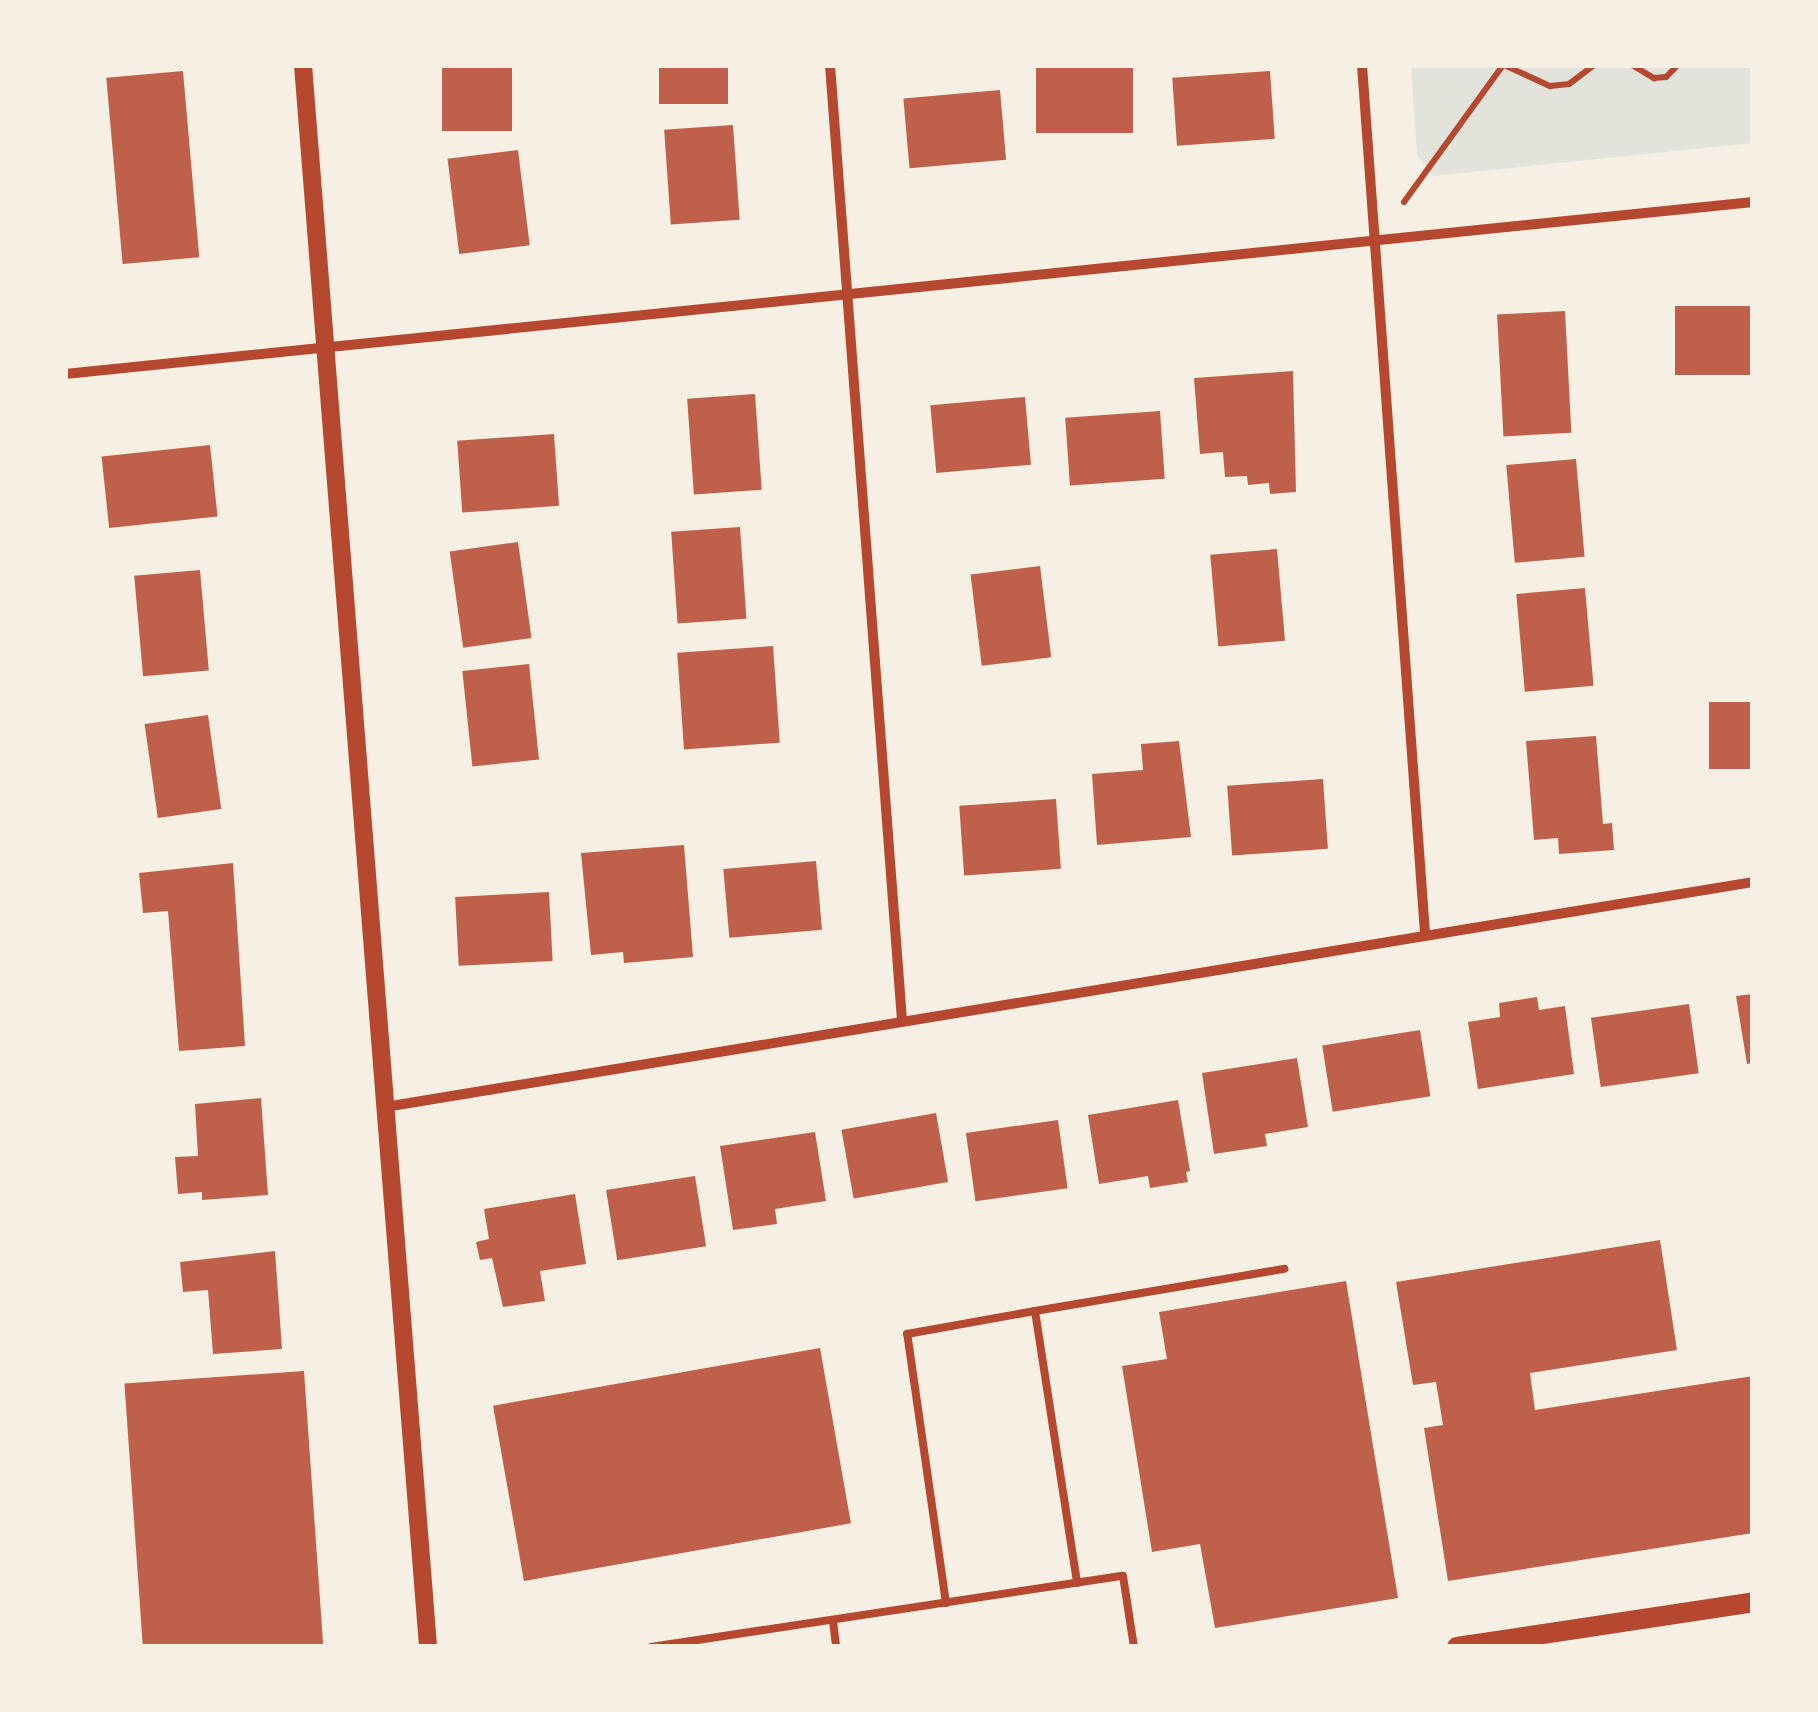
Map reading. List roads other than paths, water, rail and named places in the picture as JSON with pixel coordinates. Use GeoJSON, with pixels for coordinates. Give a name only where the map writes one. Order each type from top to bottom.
{"type":"FeatureCollection","features":[{"type":"Feature","properties":{"kind":"main road"},"geometry":{"type":"LineString","coordinates":[[1456,1647],[1576,1638],[1753,1602]]}},
{"type":"Feature","properties":{"kind":"street"},"geometry":{"type":"LineString","coordinates":[[302,65],[428,1647]]}},
{"type":"Feature","properties":{"kind":"street"},"geometry":{"type":"LineString","coordinates":[[830,65],[902,1021]]}},
{"type":"Feature","properties":{"kind":"street"},"geometry":{"type":"LineString","coordinates":[[1362,65],[1425,934]]}},
{"type":"Feature","properties":{"kind":"street"},"geometry":{"type":"LineString","coordinates":[[65,374],[848,291],[1374,243],[1753,202]]}},
{"type":"Feature","properties":{"kind":"street"},"geometry":{"type":"LineString","coordinates":[[385,1106],[1753,882]]}},
{"type":"Feature","properties":{"kind":"lane"},"geometry":{"type":"LineString","coordinates":[[946,1603],[908,1334],[1284,1269]]}},
{"type":"Feature","properties":{"kind":"lane"},"geometry":{"type":"LineString","coordinates":[[1035,1311],[1077,1583]]}},
{"type":"Feature","properties":{"kind":"lane"},"geometry":{"type":"LineString","coordinates":[[651,1647],[1123,1576],[1134,1647]]}},
{"type":"Feature","properties":{"kind":"lane"},"geometry":{"type":"LineString","coordinates":[[833,1621],[836,1647]]}}]}
